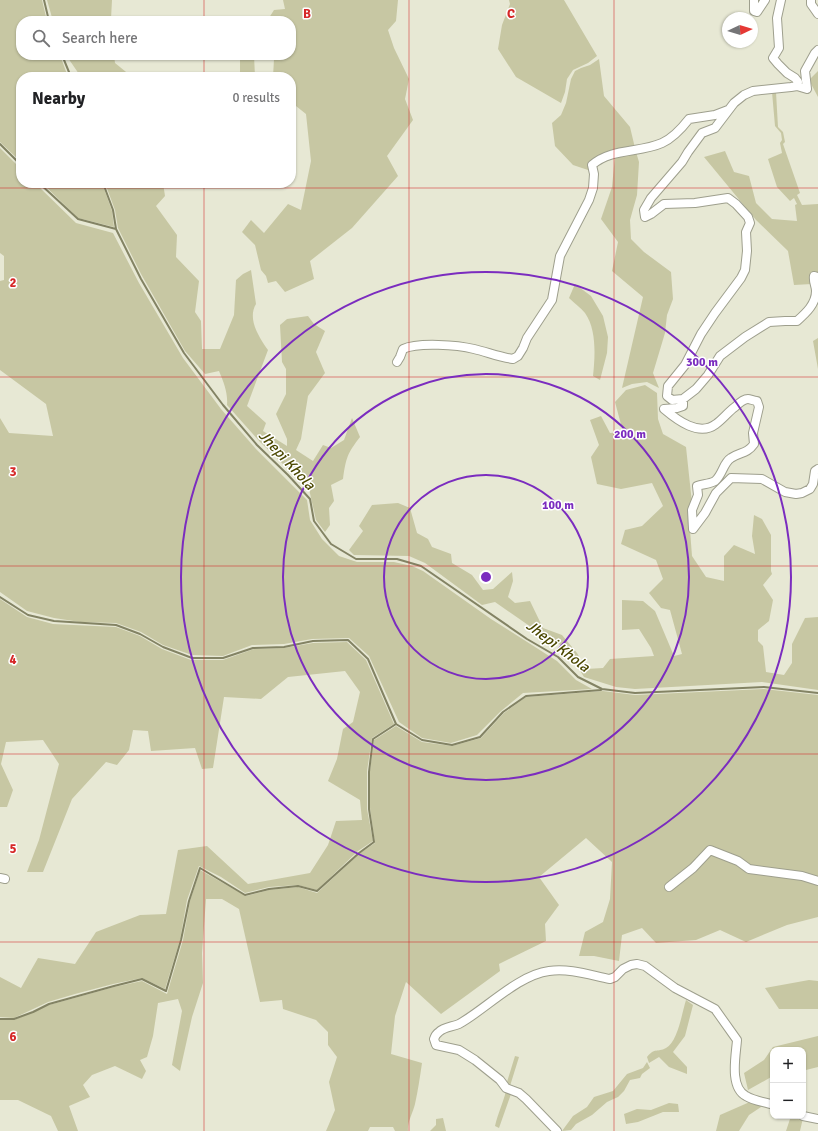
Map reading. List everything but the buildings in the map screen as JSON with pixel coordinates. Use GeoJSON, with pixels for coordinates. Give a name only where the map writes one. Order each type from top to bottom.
{"type":"FeatureCollection","features":[{"type":"Feature","properties":{"kind":"street"},"geometry":{"type":"LineString","coordinates":[[754,0],[754,11],[757,12],[765,0]]}},
{"type":"Feature","properties":{"kind":"street"},"geometry":{"type":"LineString","coordinates":[[781,0],[777,18],[779,48],[773,58],[787,73],[795,78],[798,82],[797,86]]}},
{"type":"Feature","properties":{"kind":"street"},"geometry":{"type":"LineString","coordinates":[[811,0],[811,4],[818,14]]}},
{"type":"Feature","properties":{"kind":"street"},"geometry":{"type":"LineString","coordinates":[[818,50],[805,71],[807,89],[797,86],[753,91],[744,95],[728,110],[715,128],[702,133],[682,162],[644,210],[645,217],[664,204],[695,203],[728,198],[748,217],[750,223],[746,232],[747,251],[745,270],[741,278],[701,334],[685,365],[668,386],[667,396],[672,400],[683,399],[708,375],[720,356],[745,337],[769,322],[797,321],[807,312],[814,301],[816,290],[813,281],[814,276],[818,277]]}},
{"type":"Feature","properties":{"kind":"street"},"geometry":{"type":"LineString","coordinates":[[397,362],[404,349],[410,346],[424,345],[471,348],[513,359],[518,356],[527,338],[552,300],[560,256],[593,188],[592,165],[599,159],[611,155],[662,143],[681,129],[689,118],[715,115],[728,110]]}},
{"type":"Feature","properties":{"kind":"street"},"geometry":{"type":"LineString","coordinates":[[683,399],[683,406],[664,409],[685,424],[696,428],[706,429],[716,424],[740,402],[748,399],[757,401],[759,407],[753,433],[754,444],[750,449],[732,457],[725,464],[714,481],[698,486],[698,495],[692,510],[693,529],[705,513],[716,493],[731,478],[762,479],[785,492],[796,494],[810,489],[813,484],[815,471],[818,469]]}},
{"type":"Feature","properties":{"kind":"street"},"geometry":{"type":"LineString","coordinates":[[668,887],[694,868],[710,850],[738,861],[749,869],[802,876],[818,881]]}},
{"type":"Feature","properties":{"kind":"street"},"geometry":{"type":"LineString","coordinates":[[557,1131],[535,1107],[519,1093],[506,1088],[493,1074],[467,1055],[459,1050],[436,1044],[434,1039],[437,1033],[443,1029],[458,1024],[515,986],[532,976],[548,971],[567,971],[610,979],[631,965],[637,964],[645,966],[676,988],[715,1009],[737,1040],[734,1065],[735,1075],[740,1091],[746,1096],[770,1104]]}},
{"type":"Feature","properties":{"kind":"street"},"geometry":{"type":"LineString","coordinates":[[806,1117],[818,1120]]}},
{"type":"Feature","properties":{"kind":"green space"},"geometry":{"type":"Polygon","coordinates":[[[0,0],[42,0],[46,16],[16,16],[16,60],[62,60],[66,72],[16,72],[16,157],[0,142],[0,0]]]}},
{"type":"Feature","properties":{"kind":"green space"},"geometry":{"type":"Polygon","coordinates":[[[47,0],[112,0],[111,16],[52,16],[47,0]]]}},
{"type":"Feature","properties":{"kind":"green space"},"geometry":{"type":"Polygon","coordinates":[[[283,0],[398,0],[396,21],[388,30],[394,48],[409,79],[405,99],[413,120],[387,156],[398,176],[352,228],[310,261],[314,279],[285,292],[276,281],[268,283],[266,276],[261,270],[255,245],[242,232],[251,220],[264,233],[288,204],[301,210],[311,161],[306,114],[296,106],[296,72],[273,72],[274,60],[296,60],[296,16],[270,16],[274,10],[285,9],[283,0]]]}},
{"type":"Feature","properties":{"kind":"green space"},"geometry":{"type":"Polygon","coordinates":[[[509,0],[564,0],[597,56],[588,63],[573,70],[567,79],[565,92],[561,103],[516,77],[498,49],[502,25],[510,4],[509,0]]]}},
{"type":"Feature","properties":{"kind":"green space"},"geometry":{"type":"Polygon","coordinates":[[[599,59],[604,96],[630,127],[635,148],[608,154],[591,171],[573,165],[555,146],[552,123],[561,115],[566,103],[571,79],[575,71],[590,65],[599,59]]]}},
{"type":"Feature","properties":{"kind":"green space"},"geometry":{"type":"Polygon","coordinates":[[[115,60],[115,63],[126,72],[78,72],[70,61],[115,60]]]}},
{"type":"Feature","properties":{"kind":"green space"},"geometry":{"type":"Polygon","coordinates":[[[240,60],[254,60],[255,72],[240,72],[240,60]]]}},
{"type":"Feature","properties":{"kind":"green space"},"geometry":{"type":"Polygon","coordinates":[[[818,71],[818,97],[809,80],[818,71]]]}},
{"type":"Feature","properties":{"kind":"green space"},"geometry":{"type":"Polygon","coordinates":[[[772,92],[776,92],[778,127],[783,132],[785,142],[783,144],[800,193],[797,195],[802,205],[818,204],[818,276],[812,284],[794,285],[788,251],[756,220],[704,157],[725,151],[734,172],[749,176],[756,203],[772,219],[797,221],[795,205],[797,204],[794,198],[790,201],[777,187],[768,159],[782,153],[780,143],[782,140],[781,133],[775,126],[772,92]]]}},
{"type":"Feature","properties":{"kind":"green space"},"geometry":{"type":"Polygon","coordinates":[[[0,148],[16,164],[16,188],[40,188],[76,223],[113,233],[139,283],[183,358],[221,409],[256,449],[307,500],[310,520],[322,539],[339,556],[357,562],[394,562],[412,566],[423,571],[491,619],[557,661],[576,680],[592,689],[523,693],[501,711],[477,735],[451,743],[422,738],[399,722],[369,656],[349,638],[312,639],[284,644],[252,645],[223,656],[192,655],[163,645],[141,632],[116,623],[80,622],[54,618],[27,611],[0,592],[0,418],[9,433],[53,436],[46,404],[0,370],[0,281],[4,280],[4,256],[0,253],[0,148]]]}},
{"type":"Feature","properties":{"kind":"green space"},"geometry":{"type":"Polygon","coordinates":[[[636,152],[639,162],[637,195],[630,220],[631,239],[644,252],[671,272],[673,299],[667,315],[665,333],[653,373],[659,388],[647,382],[632,384],[622,388],[643,297],[612,271],[618,242],[601,219],[612,187],[615,156],[636,152]]]}},
{"type":"Feature","properties":{"kind":"green space"},"geometry":{"type":"Polygon","coordinates":[[[47,188],[104,188],[112,211],[114,227],[78,218],[47,188]]]}},
{"type":"Feature","properties":{"kind":"green space"},"geometry":{"type":"Polygon","coordinates":[[[107,188],[164,188],[165,196],[156,206],[177,235],[176,257],[199,281],[195,312],[201,321],[202,349],[220,349],[234,315],[236,280],[251,270],[256,304],[253,322],[258,334],[268,350],[247,406],[266,423],[263,431],[287,446],[287,439],[276,414],[286,394],[286,369],[282,362],[280,325],[287,319],[308,316],[314,324],[325,331],[316,352],[325,373],[308,396],[301,439],[296,450],[313,461],[323,445],[331,448],[344,440],[352,418],[360,437],[348,456],[343,479],[331,485],[334,501],[329,508],[330,525],[325,532],[316,520],[309,489],[260,442],[227,405],[226,392],[219,371],[205,374],[185,351],[141,274],[118,228],[115,210],[107,188]]]}},
{"type":"Feature","properties":{"kind":"green space"},"geometry":{"type":"Polygon","coordinates":[[[575,284],[591,296],[603,316],[608,337],[607,353],[600,380],[593,376],[594,344],[592,327],[585,313],[569,298],[575,284]]]}},
{"type":"Feature","properties":{"kind":"green space"},"geometry":{"type":"Polygon","coordinates":[[[818,338],[818,369],[813,341],[818,338]]]}},
{"type":"Feature","properties":{"kind":"green space"},"geometry":{"type":"Polygon","coordinates":[[[645,385],[657,393],[658,419],[663,434],[686,447],[692,503],[690,530],[692,556],[706,577],[724,581],[724,556],[734,545],[755,554],[752,536],[754,515],[762,519],[771,535],[772,574],[763,585],[773,600],[769,621],[758,630],[758,641],[763,646],[766,672],[784,675],[792,663],[792,644],[805,618],[818,617],[818,690],[762,682],[635,689],[616,687],[584,677],[572,658],[562,646],[541,634],[495,602],[482,605],[425,563],[409,556],[354,555],[349,550],[363,531],[359,526],[372,505],[398,503],[410,508],[417,533],[428,539],[432,547],[451,554],[452,563],[472,575],[483,590],[493,589],[512,572],[513,581],[508,597],[515,603],[530,601],[543,628],[562,635],[577,653],[586,669],[603,668],[610,659],[654,656],[651,648],[639,629],[622,630],[622,600],[643,601],[655,611],[674,656],[682,654],[670,610],[661,608],[649,593],[663,579],[656,560],[621,544],[625,530],[642,526],[663,506],[652,483],[621,489],[597,484],[591,457],[599,445],[590,420],[601,416],[610,433],[623,432],[615,402],[626,390],[645,385]]]}},
{"type":"Feature","properties":{"kind":"green space"},"geometry":{"type":"Polygon","coordinates":[[[0,599],[27,617],[53,624],[116,627],[140,636],[162,649],[191,660],[223,660],[254,649],[284,648],[313,643],[347,642],[366,660],[394,724],[372,738],[367,771],[367,809],[373,841],[358,851],[317,890],[298,885],[269,887],[245,893],[221,877],[199,866],[187,900],[180,940],[165,989],[142,978],[113,984],[48,1002],[14,1018],[0,1017],[0,977],[21,988],[38,958],[75,964],[96,932],[140,915],[166,914],[178,850],[207,846],[248,884],[310,873],[328,845],[336,821],[362,820],[360,800],[328,781],[337,759],[343,729],[353,722],[360,692],[345,671],[288,677],[261,699],[224,697],[213,768],[202,769],[195,748],[151,751],[148,731],[133,730],[129,750],[117,765],[106,762],[72,799],[43,872],[27,872],[39,840],[59,764],[43,740],[6,742],[1,764],[13,790],[7,807],[0,807],[0,599]]]}},
{"type":"Feature","properties":{"kind":"green space"},"geometry":{"type":"Polygon","coordinates":[[[764,689],[818,695],[818,917],[787,925],[746,942],[720,930],[696,940],[656,943],[642,928],[622,935],[619,961],[594,956],[579,956],[585,932],[603,922],[610,899],[612,862],[586,838],[539,877],[559,905],[545,924],[546,941],[499,964],[500,971],[441,1014],[406,982],[395,1016],[391,1054],[422,1063],[416,1099],[408,1124],[408,1131],[395,1131],[393,1127],[370,1127],[368,1131],[326,1131],[335,1110],[329,1082],[337,1057],[328,1045],[328,1032],[316,1020],[283,1009],[282,1000],[260,1002],[239,909],[222,899],[206,899],[202,953],[203,983],[192,1017],[180,1071],[172,1065],[182,1011],[178,999],[158,1003],[153,1036],[147,1057],[140,1060],[146,1071],[142,1079],[115,1066],[92,1075],[83,1085],[90,1097],[69,1106],[78,1131],[58,1131],[51,1116],[18,1100],[0,1100],[0,1020],[14,1020],[49,1005],[142,981],[167,994],[183,940],[190,901],[200,870],[246,896],[269,890],[298,887],[317,893],[360,853],[375,843],[370,808],[370,771],[374,740],[396,726],[422,742],[452,746],[481,738],[504,713],[526,697],[603,691],[635,695],[764,689]]]}},
{"type":"Feature","properties":{"kind":"green space"},"geometry":{"type":"Polygon","coordinates":[[[809,980],[818,981],[818,1009],[779,1009],[765,988],[809,980]]]}},
{"type":"Feature","properties":{"kind":"green space"},"geometry":{"type":"Polygon","coordinates":[[[686,1000],[693,1005],[685,1036],[673,1052],[687,1067],[687,1074],[669,1067],[659,1057],[649,1063],[647,1057],[654,1051],[666,1048],[674,1040],[686,1000]]]}},
{"type":"Feature","properties":{"kind":"green space"},"geometry":{"type":"Polygon","coordinates":[[[818,1036],[818,1067],[806,1070],[806,1047],[773,1047],[818,1036]]]}},
{"type":"Feature","properties":{"kind":"green space"},"geometry":{"type":"Polygon","coordinates":[[[770,1051],[770,1078],[748,1090],[744,1073],[764,1060],[770,1051]]]}},
{"type":"Feature","properties":{"kind":"green space"},"geometry":{"type":"Polygon","coordinates":[[[515,1056],[519,1057],[510,1086],[507,1082],[515,1056]]]}},
{"type":"Feature","properties":{"kind":"green space"},"geometry":{"type":"Polygon","coordinates":[[[647,1062],[650,1068],[642,1074],[640,1078],[630,1080],[624,1091],[618,1097],[607,1102],[592,1115],[576,1124],[571,1130],[562,1131],[573,1116],[587,1107],[594,1097],[613,1091],[627,1074],[643,1068],[647,1062]]]}},
{"type":"Feature","properties":{"kind":"green space"},"geometry":{"type":"Polygon","coordinates":[[[506,1091],[511,1094],[499,1128],[495,1126],[506,1091]]]}},
{"type":"Feature","properties":{"kind":"green space"},"geometry":{"type":"Polygon","coordinates":[[[752,1101],[764,1105],[749,1115],[739,1131],[716,1131],[720,1115],[752,1101]]]}},
{"type":"Feature","properties":{"kind":"green space"},"geometry":{"type":"Polygon","coordinates":[[[669,1103],[678,1104],[679,1112],[663,1112],[638,1122],[626,1124],[624,1114],[637,1109],[651,1110],[669,1103]]]}},
{"type":"Feature","properties":{"kind":"green space"},"geometry":{"type":"Polygon","coordinates":[[[443,1118],[446,1131],[430,1131],[436,1125],[436,1119],[443,1118]]]}},
{"type":"Feature","properties":{"kind":"green space"},"geometry":{"type":"Polygon","coordinates":[[[790,1119],[803,1119],[800,1131],[786,1131],[790,1119]]]}},
{"type":"Feature","properties":{"kind":"waterway","name":"Jhepi Khola"},"geometry":{"type":"LineString","coordinates":[[44,0],[48,16]]}},
{"type":"Feature","properties":{"kind":"waterway","name":"Jhepi Khola"},"geometry":{"type":"LineString","coordinates":[[64,60],[69,72]]}},
{"type":"Feature","properties":{"kind":"waterway"},"geometry":{"type":"LineString","coordinates":[[0,144],[16,160]]}},
{"type":"Feature","properties":{"kind":"waterway"},"geometry":{"type":"LineString","coordinates":[[44,188],[78,219],[116,229]]}},
{"type":"Feature","properties":{"kind":"waterway","name":"Jhepi Khola"},"geometry":{"type":"LineString","coordinates":[[105,188],[113,210],[116,229],[141,279],[184,353],[223,405],[257,445],[310,499],[314,521],[331,544],[356,559],[397,559],[421,566],[527,639],[558,657],[578,677],[602,689],[635,693],[764,687],[818,693]]}},
{"type":"Feature","properties":{"kind":"waterway"},"geometry":{"type":"LineString","coordinates":[[0,597],[28,615],[54,621],[116,625],[140,634],[163,647],[192,658],[223,658],[253,648],[284,647],[313,641],[348,640],[368,659],[396,724],[422,740],[452,745],[480,737],[503,712],[526,696],[601,690]]}},
{"type":"Feature","properties":{"kind":"waterway"},"geometry":{"type":"LineString","coordinates":[[0,1019],[14,1019],[49,1004],[142,979],[166,991],[181,940],[189,901],[200,868],[245,895],[269,889],[298,886],[317,891],[359,853],[374,842],[369,809],[369,772],[373,739],[396,724]]}}]}
